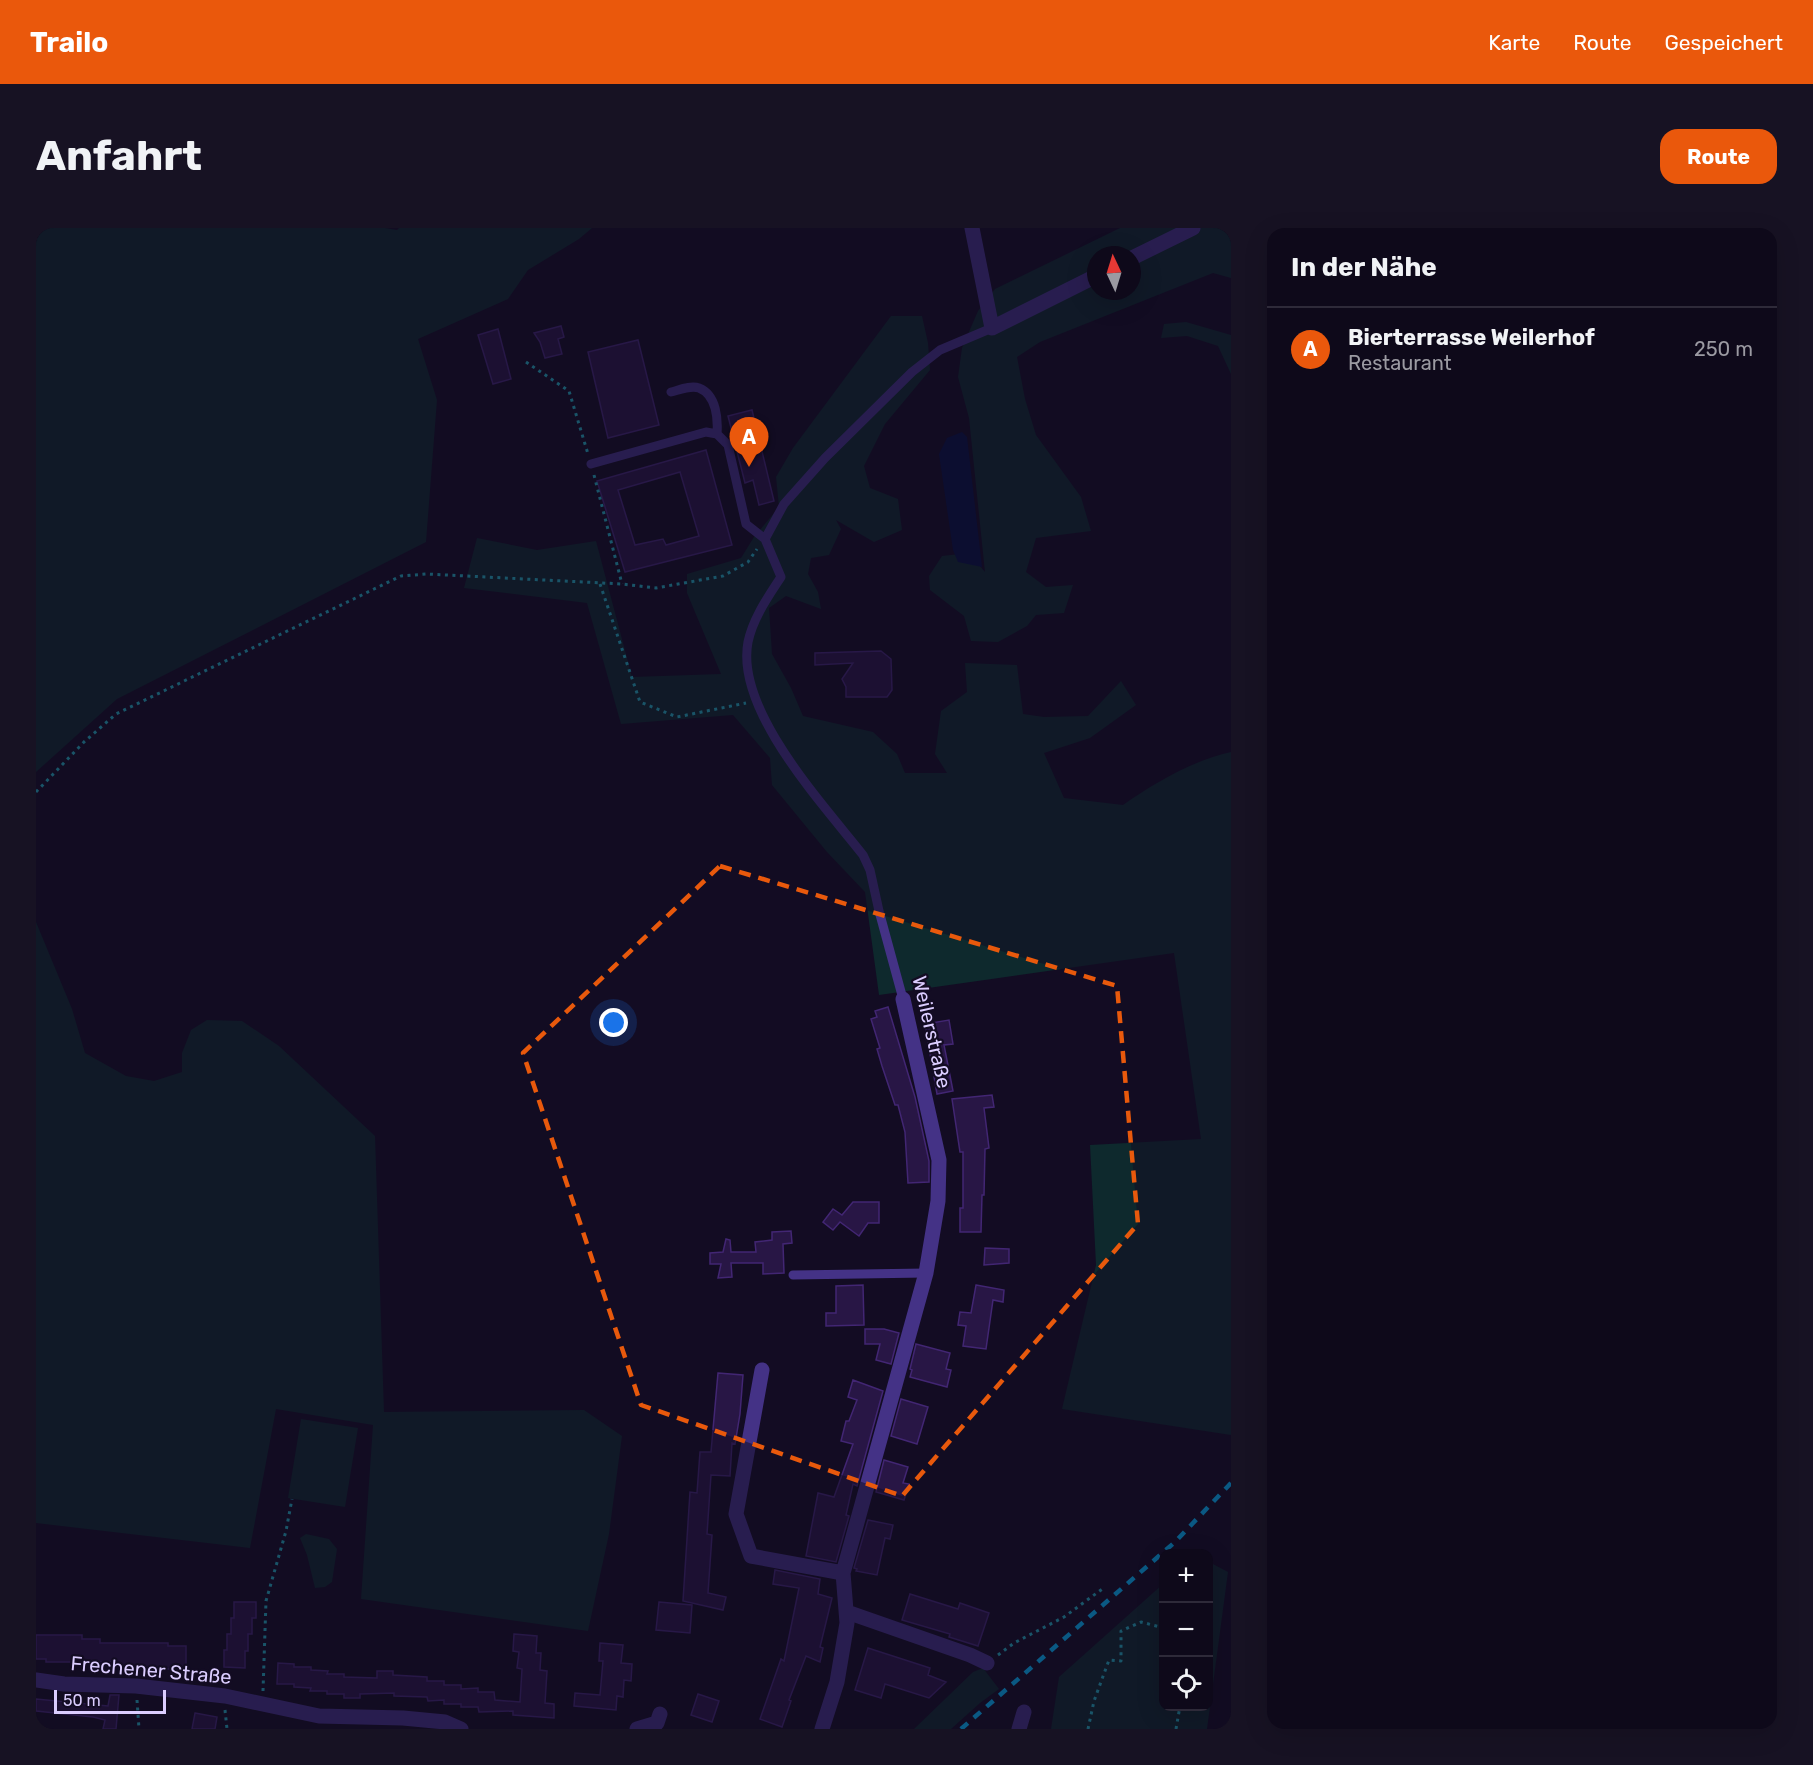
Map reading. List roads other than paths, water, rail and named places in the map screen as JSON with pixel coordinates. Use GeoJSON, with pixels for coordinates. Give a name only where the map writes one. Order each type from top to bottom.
{"type":"FeatureCollection","features":[{"type":"Feature","properties":{"kind":"street"},"geometry":{"type":"LineString","coordinates":[[972,228],[992,328],[1087,280]]}},
{"type":"Feature","properties":{"kind":"street"},"geometry":{"type":"LineString","coordinates":[[1141,254],[1193,228]]}},
{"type":"Feature","properties":{"kind":"street","name":"Weilerstraße"},"geometry":{"type":"LineString","coordinates":[[822,1729],[837,1682],[847,1623],[843,1573],[926,1274],[938,1201],[939,1160],[903,999]]}},
{"type":"Feature","properties":{"kind":"street"},"geometry":{"type":"LineString","coordinates":[[762,1370],[736,1514],[751,1556],[843,1573]]}},
{"type":"Feature","properties":{"kind":"street"},"geometry":{"type":"LineString","coordinates":[[847,1612],[987,1663]]}},
{"type":"Feature","properties":{"kind":"street","name":"Frechener Straße"},"geometry":{"type":"LineString","coordinates":[[36,1680],[64,1684],[136,1686],[225,1696],[319,1716],[403,1718],[445,1722],[461,1729]]}},
{"type":"Feature","properties":{"kind":"street"},"geometry":{"type":"LineString","coordinates":[[1019,1729],[1024,1712]]}},
{"type":"Feature","properties":{"kind":"street"},"geometry":{"type":"LineString","coordinates":[[637,1729],[657,1723],[660,1714]]}},
{"type":"Feature","properties":{"kind":"lane"},"geometry":{"type":"LineString","coordinates":[[591,464],[706,432],[717,434],[728,445],[746,524],[765,539],[784,504],[825,458],[912,372],[940,350],[992,328]]}},
{"type":"Feature","properties":{"kind":"lane"},"geometry":{"type":"LineString","coordinates":[[671,392],[690,387],[700,388],[707,394],[718,418],[717,434]]}},
{"type":"Feature","properties":{"kind":"lane","name":"Weilerstraße"},"geometry":{"type":"LineString","coordinates":[[765,539],[781,577],[759,611],[748,643],[749,676],[756,702],[780,748],[862,855],[870,870],[903,999]]}},
{"type":"Feature","properties":{"kind":"lane"},"geometry":{"type":"LineString","coordinates":[[793,1275],[926,1274]]}},
{"type":"Feature","properties":{"kind":"railway"},"geometry":{"type":"LineString","coordinates":[[961,1729],[1175,1542],[1231,1483]]}},
{"type":"Feature","properties":{"kind":"place","name":"Bierterrasse Weilerhof"},"geometry":{"type":"Point","coordinates":[749,467]}}]}
